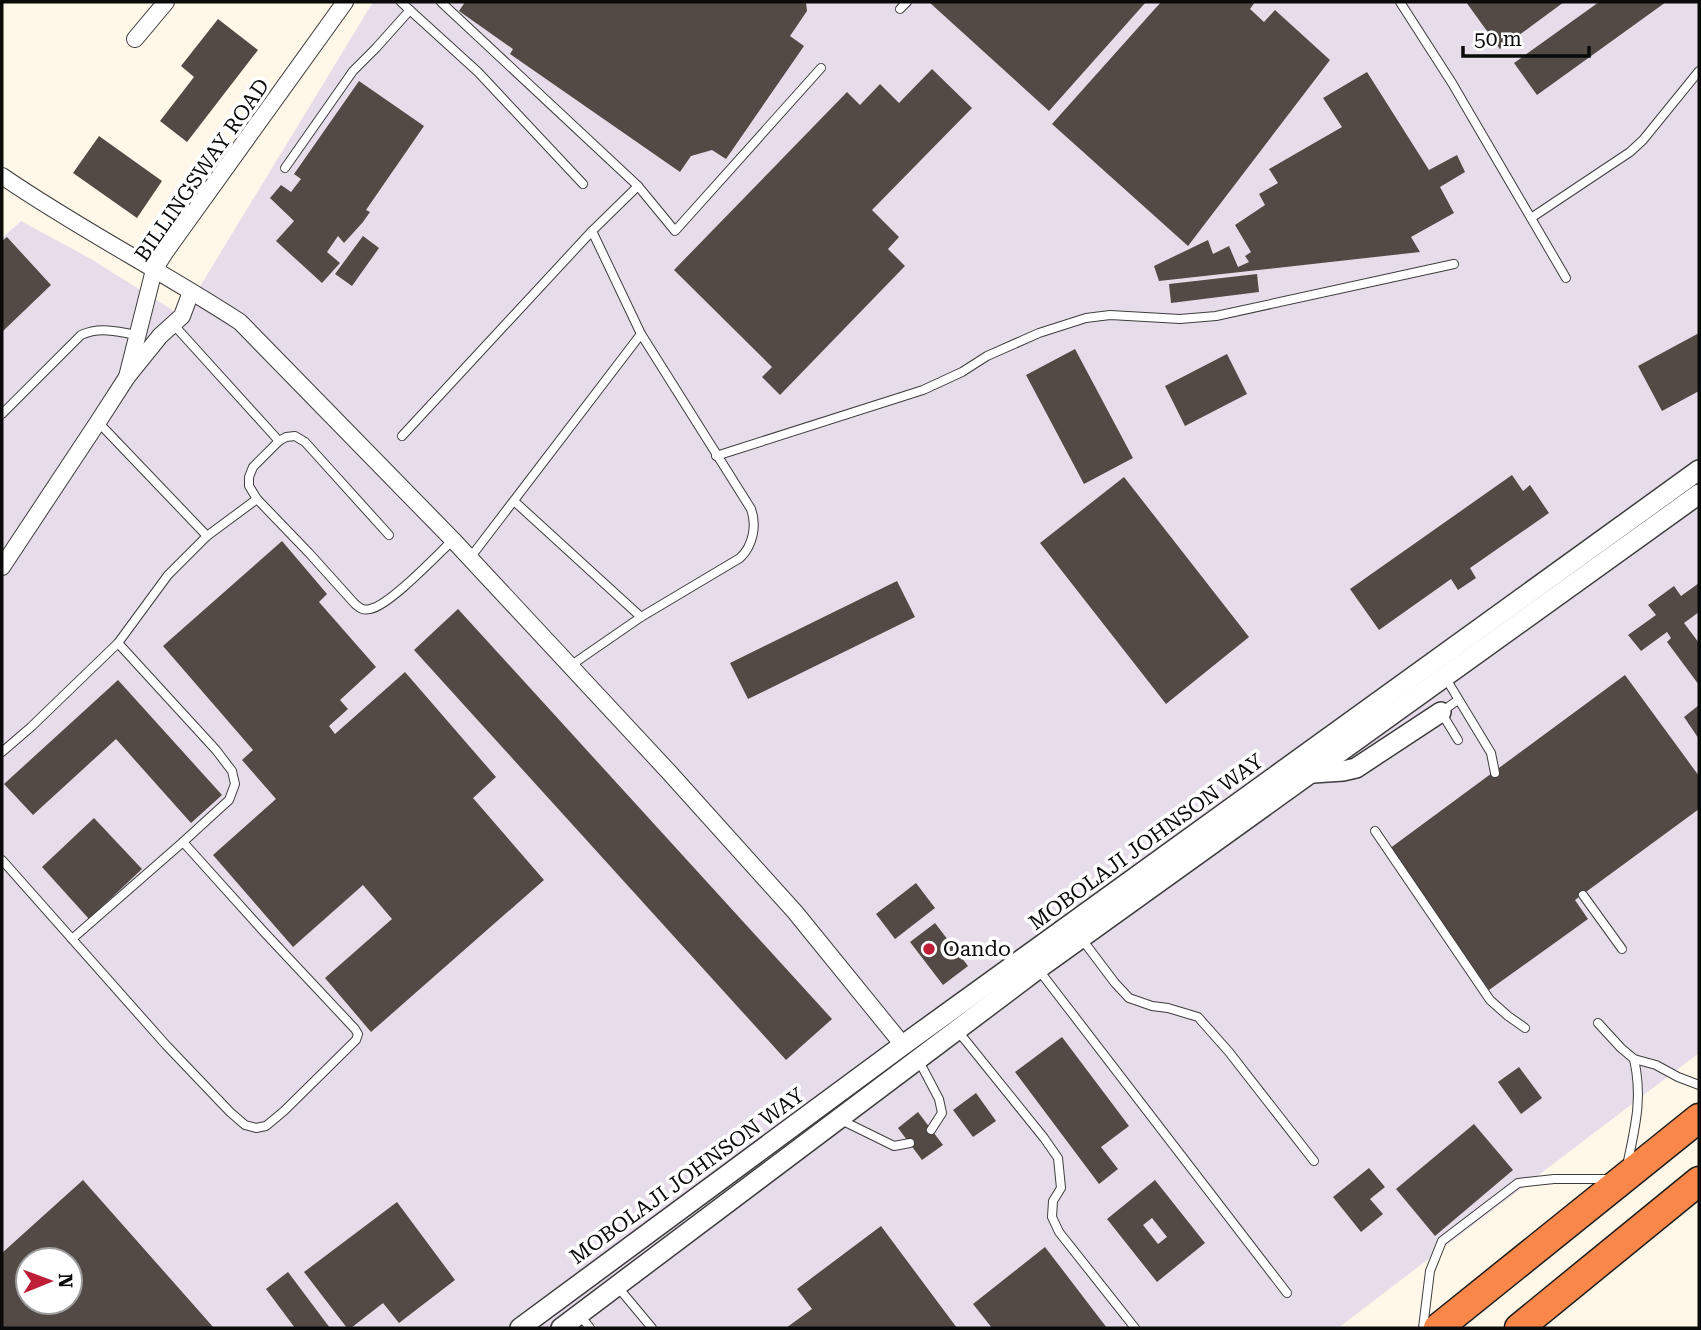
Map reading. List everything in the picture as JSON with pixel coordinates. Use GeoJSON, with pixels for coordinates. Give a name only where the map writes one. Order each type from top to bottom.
{"type":"FeatureCollection","features":[{"type":"Feature","properties":{"kind":"highway"},"geometry":{"type":"LineString","coordinates":[[1438,1328],[1699,1118]]}},
{"type":"Feature","properties":{"kind":"highway"},"geometry":{"type":"LineString","coordinates":[[1519,1328],[1699,1181]]}},
{"type":"Feature","properties":{"kind":"street"},"geometry":{"type":"LineString","coordinates":[[135,39],[166,2]]}},
{"type":"Feature","properties":{"kind":"street","name":"BILLINGSWAY ROAD"},"geometry":{"type":"LineString","coordinates":[[127,377],[154,270],[345,2]]}},
{"type":"Feature","properties":{"kind":"street"},"geometry":{"type":"LineString","coordinates":[[2,176],[48,208],[240,322],[453,540],[668,771],[795,912],[903,1045]]}},
{"type":"Feature","properties":{"kind":"street","name":"BILLINGSWAY ROAD"},"geometry":{"type":"LineString","coordinates":[[2,567],[127,377],[160,336],[182,316],[191,292]]}},
{"type":"Feature","properties":{"kind":"street","name":"MOBOLAJI JOHNSON WAY"},"geometry":{"type":"LineString","coordinates":[[520,1328],[903,1045],[1699,470]]}},
{"type":"Feature","properties":{"kind":"street","name":"MOBOLAJI JOHNSON WAY"},"geometry":{"type":"LineString","coordinates":[[561,1328],[585,1321],[617,1286],[1038,968],[1699,494]]}},
{"type":"Feature","properties":{"kind":"street"},"geometry":{"type":"LineString","coordinates":[[1312,773],[1356,768],[1441,712]]}},
{"type":"Feature","properties":{"kind":"lane"},"geometry":{"type":"LineString","coordinates":[[401,2],[478,72],[583,184]]}},
{"type":"Feature","properties":{"kind":"lane"},"geometry":{"type":"LineString","coordinates":[[441,2],[638,186],[675,231],[821,68]]}},
{"type":"Feature","properties":{"kind":"lane"},"geometry":{"type":"LineString","coordinates":[[900,9],[907,2]]}},
{"type":"Feature","properties":{"kind":"lane"},"geometry":{"type":"LineString","coordinates":[[1400,2],[1452,83],[1566,278]]}},
{"type":"Feature","properties":{"kind":"lane"},"geometry":{"type":"LineString","coordinates":[[285,168],[353,71],[410,10]]}},
{"type":"Feature","properties":{"kind":"lane"},"geometry":{"type":"LineString","coordinates":[[1531,218],[1630,152],[1643,140],[1699,71]]}},
{"type":"Feature","properties":{"kind":"lane"},"geometry":{"type":"LineString","coordinates":[[402,436],[592,231],[638,186]]}},
{"type":"Feature","properties":{"kind":"lane"},"geometry":{"type":"LineString","coordinates":[[570,666],[641,617],[745,553],[754,534],[755,519],[641,334],[592,231]]}},
{"type":"Feature","properties":{"kind":"lane"},"geometry":{"type":"LineString","coordinates":[[716,456],[923,390],[962,372],[987,356],[1039,333],[1086,318],[1110,315],[1180,319],[1216,316],[1454,264]]}},
{"type":"Feature","properties":{"kind":"lane"},"geometry":{"type":"LineString","coordinates":[[173,324],[279,440]]}},
{"type":"Feature","properties":{"kind":"lane"},"geometry":{"type":"LineString","coordinates":[[2,414],[81,335],[92,330],[101,330],[138,335]]}},
{"type":"Feature","properties":{"kind":"lane"},"geometry":{"type":"LineString","coordinates":[[470,558],[641,334]]}},
{"type":"Feature","properties":{"kind":"lane"},"geometry":{"type":"LineString","coordinates":[[98,422],[206,536]]}},
{"type":"Feature","properties":{"kind":"lane"},"geometry":{"type":"LineString","coordinates":[[389,535],[305,442],[295,436],[286,436],[279,440],[253,467],[249,486],[257,499],[362,610],[381,605],[391,598],[453,540]]}},
{"type":"Feature","properties":{"kind":"lane"},"geometry":{"type":"LineString","coordinates":[[2,752],[118,643],[168,575],[206,536],[257,499]]}},
{"type":"Feature","properties":{"kind":"lane"},"geometry":{"type":"LineString","coordinates":[[514,501],[641,617]]}},
{"type":"Feature","properties":{"kind":"lane"},"geometry":{"type":"LineString","coordinates":[[72,939],[229,800],[235,784],[232,771],[216,750],[118,643]]}},
{"type":"Feature","properties":{"kind":"lane"},"geometry":{"type":"LineString","coordinates":[[1445,677],[1491,752],[1494,773]]}},
{"type":"Feature","properties":{"kind":"lane"},"geometry":{"type":"LineString","coordinates":[[1458,700],[1441,712],[1458,740]]}},
{"type":"Feature","properties":{"kind":"lane"},"geometry":{"type":"LineString","coordinates":[[1375,831],[1490,1000],[1525,1028]]}},
{"type":"Feature","properties":{"kind":"lane"},"geometry":{"type":"LineString","coordinates":[[2,860],[166,1045],[230,1112],[246,1125],[256,1128],[266,1126],[356,1041],[358,1034],[183,842]]}},
{"type":"Feature","properties":{"kind":"lane"},"geometry":{"type":"LineString","coordinates":[[1583,895],[1622,949]]}},
{"type":"Feature","properties":{"kind":"lane"},"geometry":{"type":"LineString","coordinates":[[1081,938],[1129,998],[1198,1017],[1229,1052],[1314,1161]]}},
{"type":"Feature","properties":{"kind":"lane"},"geometry":{"type":"LineString","coordinates":[[1038,968],[1287,1293]]}},
{"type":"Feature","properties":{"kind":"lane"},"geometry":{"type":"LineString","coordinates":[[1598,1023],[1634,1059],[1656,1065],[1699,1085]]}},
{"type":"Feature","properties":{"kind":"lane"},"geometry":{"type":"LineString","coordinates":[[957,1030],[1058,1158],[1062,1188],[1053,1201],[1052,1217],[1059,1232],[1135,1328]]}},
{"type":"Feature","properties":{"kind":"lane"},"geometry":{"type":"LineString","coordinates":[[918,1059],[939,1099],[942,1113],[931,1130]]}},
{"type":"Feature","properties":{"kind":"lane"},"geometry":{"type":"LineString","coordinates":[[1423,1328],[1430,1271],[1442,1241],[1518,1183],[1554,1179],[1624,1179],[1638,1111],[1639,1079],[1634,1059]]}},
{"type":"Feature","properties":{"kind":"lane"},"geometry":{"type":"LineString","coordinates":[[838,1119],[894,1146],[910,1143]]}},
{"type":"Feature","properties":{"kind":"lane"},"geometry":{"type":"LineString","coordinates":[[617,1286],[652,1328]]}},
{"type":"Feature","properties":{"kind":"shaded area"},"geometry":{"type":"Polygon","coordinates":[[[373,2],[1699,2],[1699,1053],[1338,1328],[2,1328],[2,238],[21,221],[91,259],[182,316],[373,2]]]}},
{"type":"Feature","properties":{"kind":"building"},"geometry":{"type":"Polygon","coordinates":[[[465,2],[806,2],[807,11],[790,36],[804,46],[726,159],[712,150],[691,156],[680,172],[510,54],[513,49],[459,11],[465,2]]]}},
{"type":"Feature","properties":{"kind":"building"},"geometry":{"type":"Polygon","coordinates":[[[929,2],[1146,2],[1049,111],[929,2]]]}},
{"type":"Feature","properties":{"kind":"building"},"geometry":{"type":"Polygon","coordinates":[[[1161,2],[1255,2],[1250,9],[1264,22],[1275,10],[1330,60],[1188,246],[1052,124],[1161,2]]]}},
{"type":"Feature","properties":{"kind":"building"},"geometry":{"type":"Polygon","coordinates":[[[1466,2],[1564,2],[1500,49],[1466,2]]]}},
{"type":"Feature","properties":{"kind":"building"},"geometry":{"type":"Polygon","coordinates":[[[1599,2],[1666,2],[1537,95],[1514,63],[1599,2]]]}},
{"type":"Feature","properties":{"kind":"building"},"geometry":{"type":"Polygon","coordinates":[[[218,19],[258,50],[187,142],[160,121],[194,77],[181,66],[218,19]]]}},
{"type":"Feature","properties":{"kind":"building"},"geometry":{"type":"Polygon","coordinates":[[[932,69],[972,108],[872,210],[899,237],[888,249],[905,266],[780,395],[762,377],[772,367],[674,270],[847,92],[860,105],[880,84],[899,103],[932,69]]]}},
{"type":"Feature","properties":{"kind":"building"},"geometry":{"type":"Polygon","coordinates":[[[1367,72],[1429,170],[1457,155],[1465,172],[1440,187],[1454,213],[1411,237],[1420,252],[1159,281],[1154,266],[1208,240],[1213,254],[1229,246],[1238,267],[1249,262],[1245,256],[1251,252],[1235,225],[1265,205],[1259,194],[1278,183],[1269,169],[1342,127],[1323,98],[1367,72]]]}},
{"type":"Feature","properties":{"kind":"building"},"geometry":{"type":"Polygon","coordinates":[[[359,81],[424,126],[366,210],[370,212],[363,222],[344,243],[338,236],[327,252],[340,263],[322,283],[276,241],[294,221],[270,198],[281,185],[291,192],[301,179],[294,174],[359,81]]]}},
{"type":"Feature","properties":{"kind":"building"},"geometry":{"type":"Polygon","coordinates":[[[99,136],[162,181],[137,218],[73,173],[99,136]]]}},
{"type":"Feature","properties":{"kind":"building"},"geometry":{"type":"Polygon","coordinates":[[[363,236],[379,248],[352,286],[335,274],[363,236]]]}},
{"type":"Feature","properties":{"kind":"building"},"geometry":{"type":"Polygon","coordinates":[[[7,237],[51,285],[2,332],[2,241],[7,237]]]}},
{"type":"Feature","properties":{"kind":"building"},"geometry":{"type":"Polygon","coordinates":[[[1257,274],[1259,292],[1171,303],[1169,284],[1257,274]]]}},
{"type":"Feature","properties":{"kind":"building"},"geometry":{"type":"Polygon","coordinates":[[[1699,333],[1699,391],[1662,411],[1638,366],[1699,333]]]}},
{"type":"Feature","properties":{"kind":"building"},"geometry":{"type":"Polygon","coordinates":[[[1075,349],[1133,458],[1084,484],[1026,375],[1075,349]]]}},
{"type":"Feature","properties":{"kind":"building"},"geometry":{"type":"Polygon","coordinates":[[[1227,354],[1247,394],[1185,426],[1165,386],[1227,354]]]}},
{"type":"Feature","properties":{"kind":"building"},"geometry":{"type":"Polygon","coordinates":[[[1512,475],[1523,491],[1530,485],[1549,513],[1470,568],[1476,578],[1458,590],[1451,579],[1379,630],[1350,589],[1512,475]]]}},
{"type":"Feature","properties":{"kind":"building"},"geometry":{"type":"Polygon","coordinates":[[[1124,477],[1249,637],[1166,704],[1040,543],[1124,477]]]}},
{"type":"Feature","properties":{"kind":"building"},"geometry":{"type":"Polygon","coordinates":[[[282,541],[327,594],[319,602],[376,667],[340,700],[348,709],[329,726],[335,734],[405,672],[496,777],[473,798],[544,880],[371,1032],[325,978],[392,919],[363,885],[293,947],[213,855],[276,799],[242,760],[253,750],[163,646],[282,541]]]}},
{"type":"Feature","properties":{"kind":"building"},"geometry":{"type":"Polygon","coordinates":[[[897,581],[915,617],[748,699],[730,663],[897,581]]]}},
{"type":"Feature","properties":{"kind":"building"},"geometry":{"type":"Polygon","coordinates":[[[1699,583],[1699,612],[1684,623],[1699,643],[1699,685],[1667,642],[1671,638],[1667,632],[1641,651],[1628,635],[1656,615],[1648,605],[1674,586],[1681,596],[1699,583]]]}},
{"type":"Feature","properties":{"kind":"building"},"geometry":{"type":"Polygon","coordinates":[[[458,609],[832,1019],[786,1060],[414,650],[458,609]]]}},
{"type":"Feature","properties":{"kind":"building"},"geometry":{"type":"Polygon","coordinates":[[[1625,675],[1699,776],[1699,809],[1575,900],[1588,919],[1489,990],[1389,849],[1625,675]]]}},
{"type":"Feature","properties":{"kind":"building"},"geometry":{"type":"Polygon","coordinates":[[[118,680],[222,795],[191,823],[116,739],[33,815],[4,784],[118,680]]]}},
{"type":"Feature","properties":{"kind":"building"},"geometry":{"type":"Polygon","coordinates":[[[1699,705],[1699,739],[1684,717],[1699,705]]]}},
{"type":"Feature","properties":{"kind":"building"},"geometry":{"type":"Polygon","coordinates":[[[94,818],[142,869],[89,919],[42,867],[94,818]]]}},
{"type":"Feature","properties":{"kind":"building"},"geometry":{"type":"Polygon","coordinates":[[[916,883],[935,908],[895,939],[876,914],[916,883]]]}},
{"type":"Feature","properties":{"kind":"building"},"geometry":{"type":"Polygon","coordinates":[[[935,923],[968,966],[943,985],[910,942],[935,923]]]}},
{"type":"Feature","properties":{"kind":"building"},"geometry":{"type":"Polygon","coordinates":[[[1062,1037],[1129,1126],[1101,1147],[1118,1169],[1099,1184],[1015,1072],[1062,1037]]]}},
{"type":"Feature","properties":{"kind":"building"},"geometry":{"type":"Polygon","coordinates":[[[1519,1067],[1542,1098],[1521,1114],[1498,1082],[1519,1067]]]}},
{"type":"Feature","properties":{"kind":"building"},"geometry":{"type":"Polygon","coordinates":[[[976,1093],[996,1121],[973,1137],[953,1110],[976,1093]]]}},
{"type":"Feature","properties":{"kind":"building"},"geometry":{"type":"Polygon","coordinates":[[[918,1112],[943,1145],[922,1160],[898,1128],[918,1112]]]}},
{"type":"Feature","properties":{"kind":"building"},"geometry":{"type":"Polygon","coordinates":[[[1474,1124],[1513,1170],[1435,1236],[1396,1189],[1474,1124]]]}},
{"type":"Feature","properties":{"kind":"building"},"geometry":{"type":"Polygon","coordinates":[[[1369,1168],[1385,1187],[1370,1199],[1383,1214],[1361,1232],[1333,1197],[1369,1168]]]}},
{"type":"Feature","properties":{"kind":"building"},"geometry":{"type":"Polygon","coordinates":[[[83,1180],[214,1328],[2,1328],[2,1253],[83,1180]]]}},
{"type":"Feature","properties":{"kind":"building"},"geometry":{"type":"Polygon","coordinates":[[[1155,1180],[1205,1243],[1157,1282],[1107,1219],[1155,1180]],[[1152,1218],[1143,1225],[1158,1244],[1167,1237],[1152,1218]]]}},
{"type":"Feature","properties":{"kind":"building"},"geometry":{"type":"Polygon","coordinates":[[[397,1202],[455,1280],[399,1323],[383,1303],[351,1328],[347,1328],[304,1272],[397,1202]]]}},
{"type":"Feature","properties":{"kind":"building"},"geometry":{"type":"Polygon","coordinates":[[[881,1226],[957,1328],[786,1328],[812,1309],[797,1289],[881,1226]]]}},
{"type":"Feature","properties":{"kind":"building"},"geometry":{"type":"Polygon","coordinates":[[[1045,1247],[1107,1328],[992,1328],[973,1304],[1045,1247]]]}},
{"type":"Feature","properties":{"kind":"building"},"geometry":{"type":"Polygon","coordinates":[[[288,1272],[330,1328],[295,1328],[266,1289],[288,1272]]]}},
{"type":"Feature","properties":{"kind":"place","name":"Oando"},"geometry":{"type":"Point","coordinates":[929,949]}}]}
